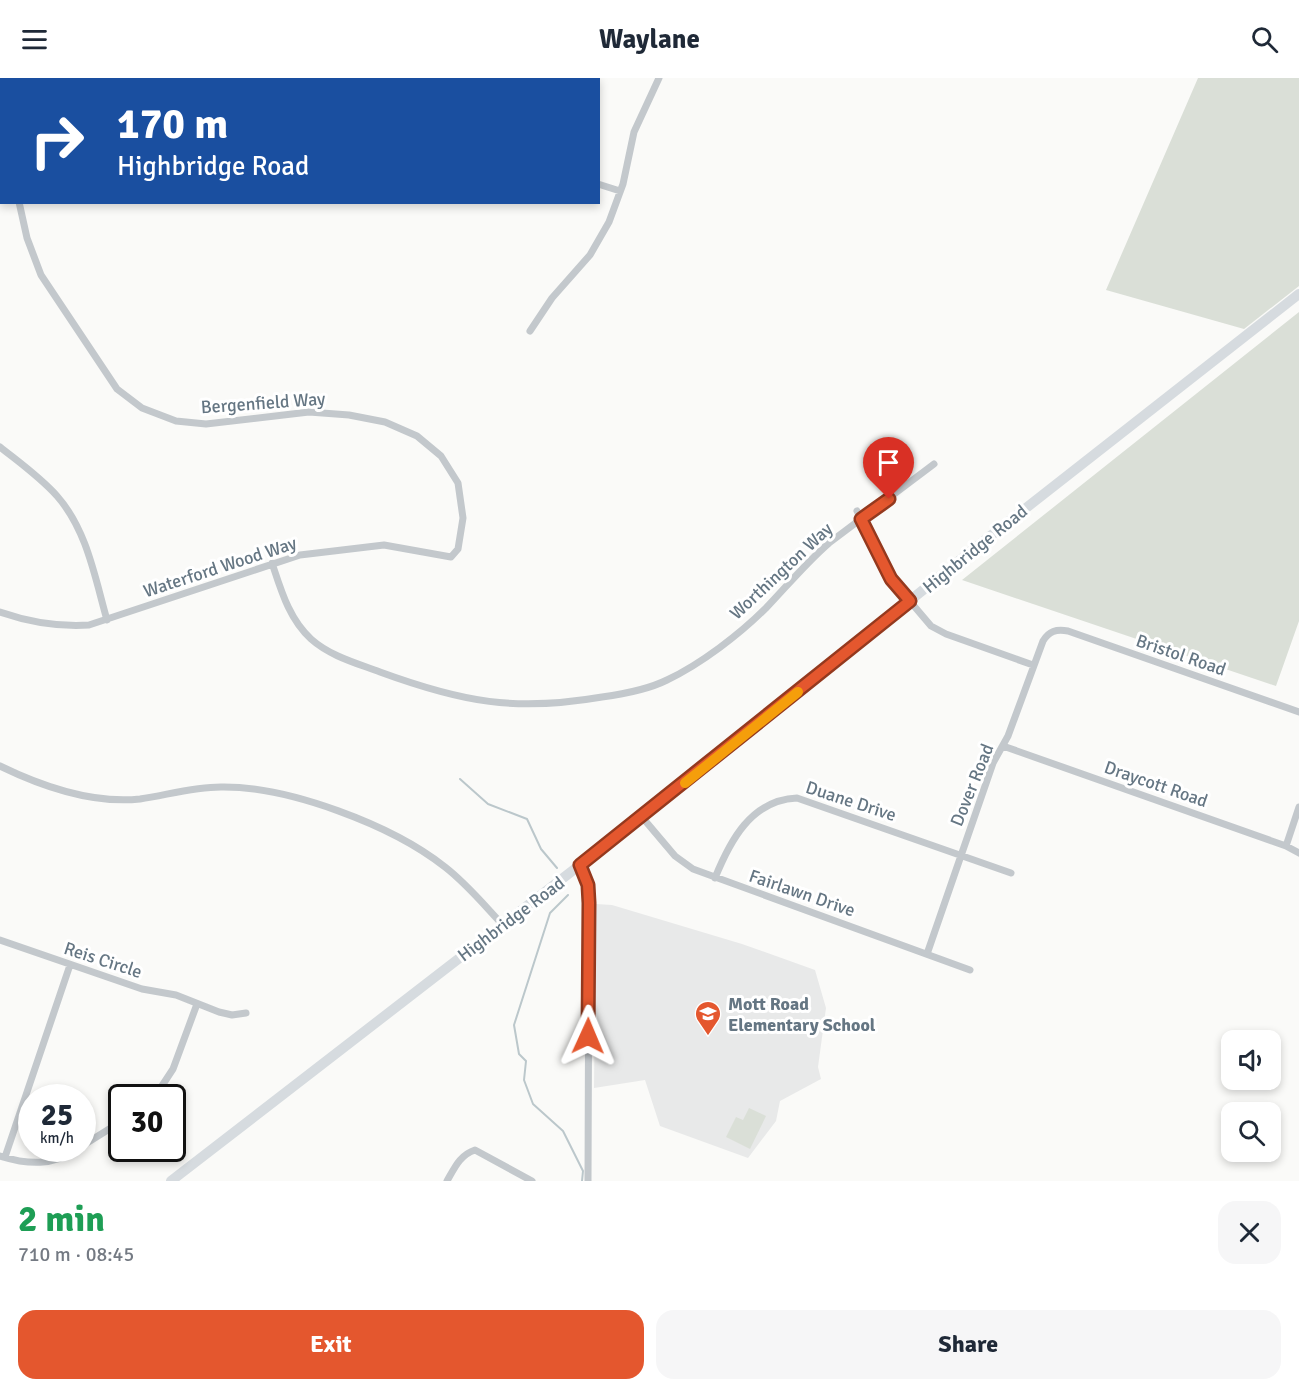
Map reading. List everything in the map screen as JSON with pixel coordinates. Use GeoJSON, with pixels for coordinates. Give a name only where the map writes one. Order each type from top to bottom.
{"type":"FeatureCollection","features":[{"type":"Feature","properties":{"kind":"highway","name":"Highbridge Road"},"geometry":{"type":"LineString","coordinates":[[171,1181],[642,817],[910,601],[1299,294]]}},
{"type":"Feature","properties":{"kind":"street"},"geometry":{"type":"LineString","coordinates":[[530,331],[552,298],[599,242],[620,191],[634,132],[658,78]]}},
{"type":"Feature","properties":{"kind":"street"},"geometry":{"type":"LineString","coordinates":[[600,185],[620,191]]}},
{"type":"Feature","properties":{"kind":"street","name":"Bergenfield Way"},"geometry":{"type":"LineString","coordinates":[[19,204],[27,238],[42,275],[117,390],[142,408],[176,421],[206,424],[309,412],[349,415],[384,422],[417,436],[441,456],[458,483],[463,518],[458,549],[451,557]]}},
{"type":"Feature","properties":{"kind":"street"},"geometry":{"type":"LineString","coordinates":[[0,447],[40,479],[58,497],[75,520],[85,541],[107,620]]}},
{"type":"Feature","properties":{"kind":"street","name":"Worthington Way"},"geometry":{"type":"LineString","coordinates":[[272,563],[292,616],[305,633],[325,649],[371,669],[455,696],[488,702],[537,705],[616,695],[648,687],[686,671],[759,615],[813,556],[934,464]]}},
{"type":"Feature","properties":{"kind":"street"},"geometry":{"type":"LineString","coordinates":[[857,511],[891,579],[931,626],[946,634],[1034,665]]}},
{"type":"Feature","properties":{"kind":"street","name":"Waterford Wood Way"},"geometry":{"type":"LineString","coordinates":[[0,612],[43,623],[69,626],[107,620],[272,563],[333,550],[384,545],[451,557]]}},
{"type":"Feature","properties":{"kind":"street","name":"Dover Road"},"geometry":{"type":"LineString","coordinates":[[927,954],[993,764],[1003,746],[1043,641],[1053,631]]}},
{"type":"Feature","properties":{"kind":"street","name":"Bristol Road"},"geometry":{"type":"LineString","coordinates":[[1053,631],[1068,631],[1299,712]]}},
{"type":"Feature","properties":{"kind":"street","name":"Draycott Road"},"geometry":{"type":"LineString","coordinates":[[1003,746],[1286,846],[1299,853]]}},
{"type":"Feature","properties":{"kind":"street"},"geometry":{"type":"LineString","coordinates":[[0,766],[55,789],[98,798],[140,799],[197,788],[221,787],[276,792],[296,798],[401,838],[425,853],[470,889],[502,925]]}},
{"type":"Feature","properties":{"kind":"street","name":"Duane Drive"},"geometry":{"type":"LineString","coordinates":[[715,878],[736,833],[762,809],[786,798],[809,801],[1011,873]]}},
{"type":"Feature","properties":{"kind":"street"},"geometry":{"type":"LineString","coordinates":[[1286,846],[1299,807]]}},
{"type":"Feature","properties":{"kind":"street","name":"Fairlawn Drive"},"geometry":{"type":"LineString","coordinates":[[642,817],[683,864],[715,878],[970,970]]}},
{"type":"Feature","properties":{"kind":"street"},"geometry":{"type":"LineString","coordinates":[[580,865],[588,885],[589,903],[588,1181]]}},
{"type":"Feature","properties":{"kind":"street","name":"Reis Circle"},"geometry":{"type":"LineString","coordinates":[[0,940],[142,989],[176,995],[232,1015],[246,1013]]}},
{"type":"Feature","properties":{"kind":"street"},"geometry":{"type":"LineString","coordinates":[[18,1161],[2,1157],[70,965]]}},
{"type":"Feature","properties":{"kind":"street"},"geometry":{"type":"LineString","coordinates":[[163,1084],[173,1069],[197,1004]]}},
{"type":"Feature","properties":{"kind":"street"},"geometry":{"type":"LineString","coordinates":[[447,1181],[459,1159],[475,1150],[532,1181]]}},
{"type":"Feature","properties":{"kind":"street"},"geometry":{"type":"LineString","coordinates":[[24,1162],[46,1162]]}},
{"type":"Feature","properties":{"kind":"shaded area"},"geometry":{"type":"Polygon","coordinates":[[[1198,78],[1299,78],[1299,286],[1244,329],[1106,290],[1198,78]]]}},
{"type":"Feature","properties":{"kind":"shaded area"},"geometry":{"type":"Polygon","coordinates":[[[1299,312],[1299,621],[1276,686],[962,580],[1299,312]]]}},
{"type":"Feature","properties":{"kind":"shaded area","name":"Mott Road Elementary School"},"geometry":{"type":"Polygon","coordinates":[[[596,904],[612,905],[742,944],[815,970],[826,1008],[818,1067],[821,1079],[780,1101],[776,1121],[748,1158],[660,1126],[645,1080],[594,1088],[596,904]]]}},
{"type":"Feature","properties":{"kind":"shaded area"},"geometry":{"type":"Polygon","coordinates":[[[749,1108],[766,1116],[750,1149],[726,1137],[736,1117],[743,1120],[749,1108]]]}},
{"type":"Feature","properties":{"kind":"waterway"},"geometry":{"type":"LineString","coordinates":[[460,779],[488,804],[527,819],[541,849],[557,868]]}},
{"type":"Feature","properties":{"kind":"waterway"},"geometry":{"type":"LineString","coordinates":[[568,895],[550,913],[514,1025],[519,1054],[526,1061],[524,1080],[533,1104],[563,1131],[583,1171],[582,1181]]}},
{"type":"Feature","properties":{"kind":"slow traffic"},"geometry":{"type":"LineString","coordinates":[[685,783],[798,692]]}},
{"type":"Feature","properties":{"kind":"place","name":"Mott Road Elementary School"},"geometry":{"type":"Point","coordinates":[708,1037]}},
{"type":"Feature","properties":{"kind":"route"},"geometry":{"type":"LineString","coordinates":[[588,1036],[589,903],[588,885],[580,865],[768,717],[910,601],[891,579],[861,519],[889,499]]}}]}
